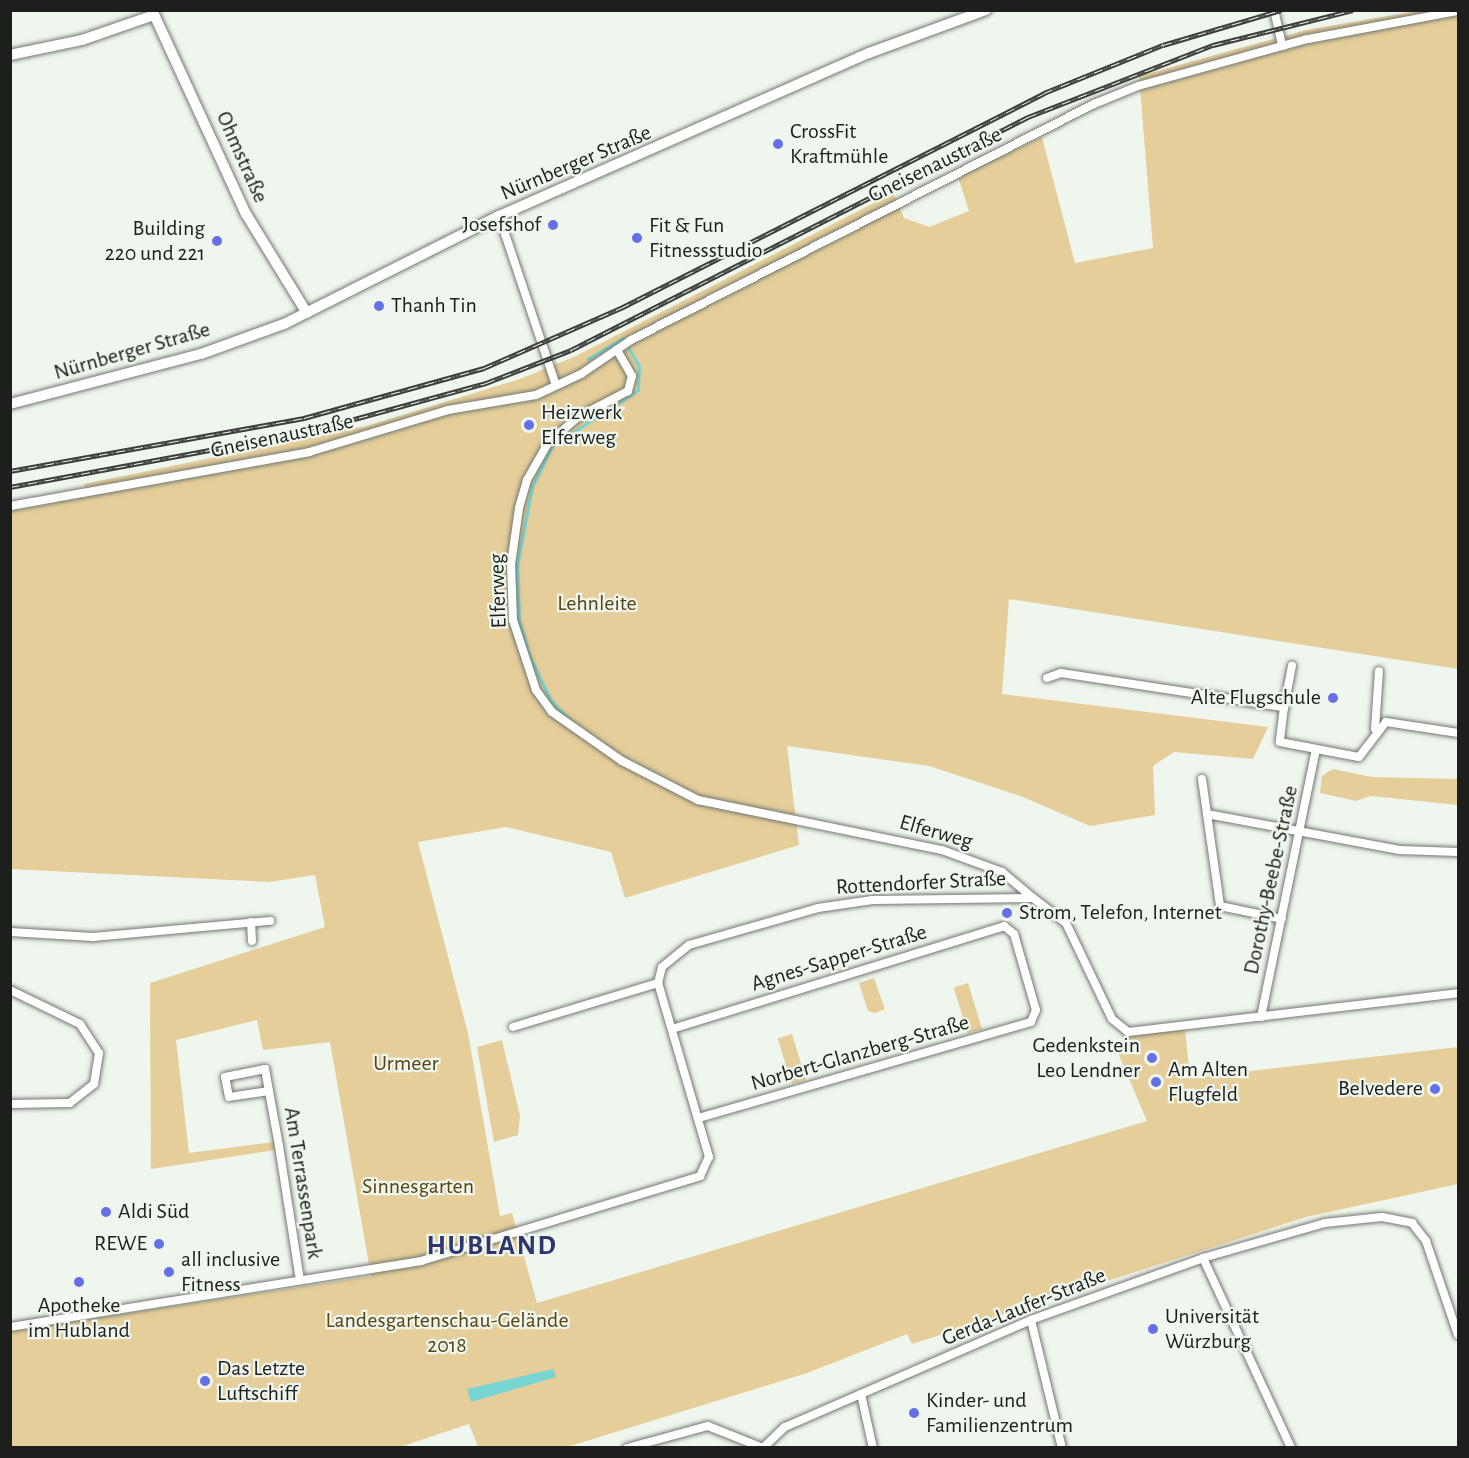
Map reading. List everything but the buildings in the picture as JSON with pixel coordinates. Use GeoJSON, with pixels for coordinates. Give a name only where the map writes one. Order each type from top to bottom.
{"type":"FeatureCollection","features":[{"type":"Feature","properties":{"kind":"street","name":"Nürnberger Straße"},"geometry":{"type":"LineString","coordinates":[[10,405],[201,354],[307,313],[500,216],[869,53],[986,10]]}},
{"type":"Feature","properties":{"kind":"street"},"geometry":{"type":"LineString","coordinates":[[1274,10],[1282,46]]}},
{"type":"Feature","properties":{"kind":"street","name":"Gneisenaustraße"},"geometry":{"type":"LineString","coordinates":[[617,350],[631,340],[1094,104],[1282,46],[1458,11]]}},
{"type":"Feature","properties":{"kind":"street"},"geometry":{"type":"LineString","coordinates":[[10,55],[82,40],[153,13]]}},
{"type":"Feature","properties":{"kind":"street","name":"Ohmstraße"},"geometry":{"type":"LineString","coordinates":[[153,13],[246,214],[307,313]]}},
{"type":"Feature","properties":{"kind":"street"},"geometry":{"type":"LineString","coordinates":[[500,216],[556,385],[617,350]]}},
{"type":"Feature","properties":{"kind":"street","name":"Elferweg"},"geometry":{"type":"LineString","coordinates":[[617,350],[632,376],[628,391],[578,417],[548,443],[527,480],[519,508],[511,564],[513,620],[536,690],[552,712],[622,761],[698,800],[942,850],[1002,872],[1033,898]]}},
{"type":"Feature","properties":{"kind":"street","name":"Gneisenaustraße"},"geometry":{"type":"LineString","coordinates":[[10,506],[309,452],[448,410],[537,395],[556,385]]}},
{"type":"Feature","properties":{"kind":"street"},"geometry":{"type":"LineString","coordinates":[[1292,666],[1280,742],[1316,750],[1365,756],[1375,729],[1379,671]]}},
{"type":"Feature","properties":{"kind":"street"},"geometry":{"type":"LineString","coordinates":[[1047,678],[1061,673],[1284,707]]}},
{"type":"Feature","properties":{"kind":"street"},"geometry":{"type":"LineString","coordinates":[[1375,729],[1386,722],[1458,733]]}},
{"type":"Feature","properties":{"kind":"street","name":"Dorothy-Beebe-Straße"},"geometry":{"type":"LineString","coordinates":[[1261,1017],[1316,750]]}},
{"type":"Feature","properties":{"kind":"street"},"geometry":{"type":"LineString","coordinates":[[1202,778],[1220,906],[1282,919]]}},
{"type":"Feature","properties":{"kind":"street"},"geometry":{"type":"LineString","coordinates":[[1207,814],[1400,850],[1458,852]]}},
{"type":"Feature","properties":{"kind":"street","name":"Rottendorfer Straße"},"geometry":{"type":"LineString","coordinates":[[658,983],[662,967],[689,945],[818,908],[872,900],[1033,898],[1066,922],[1112,1018],[1128,1032],[1458,993]]}},
{"type":"Feature","properties":{"kind":"street"},"geometry":{"type":"LineString","coordinates":[[10,932],[93,937],[270,921]]}},
{"type":"Feature","properties":{"kind":"street"},"geometry":{"type":"LineString","coordinates":[[251,922],[252,941]]}},
{"type":"Feature","properties":{"kind":"street","name":"Agnes-Sapper-Straße"},"geometry":{"type":"LineString","coordinates":[[672,1029],[1004,926],[1014,933],[1035,1010],[1030,1022]]}},
{"type":"Feature","properties":{"kind":"street"},"geometry":{"type":"LineString","coordinates":[[10,1327],[421,1261],[700,1176],[709,1157],[658,983],[513,1027]]}},
{"type":"Feature","properties":{"kind":"street"},"geometry":{"type":"LineString","coordinates":[[10,990],[80,1024],[99,1053],[94,1084],[69,1103],[10,1104]]}},
{"type":"Feature","properties":{"kind":"street","name":"Norbert-Glanzberg-Straße"},"geometry":{"type":"LineString","coordinates":[[699,1118],[1030,1022]]}},
{"type":"Feature","properties":{"kind":"street","name":"Am Terrassenpark"},"geometry":{"type":"LineString","coordinates":[[269,1091],[229,1097],[225,1077],[265,1069],[269,1091],[300,1280]]}},
{"type":"Feature","properties":{"kind":"street","name":"Gerda-Laufer-Straße"},"geometry":{"type":"LineString","coordinates":[[627,1448],[708,1426],[763,1448],[785,1427],[1031,1320],[1203,1258],[1311,1226],[1382,1217],[1412,1223],[1426,1241],[1458,1335]]}},
{"type":"Feature","properties":{"kind":"street"},"geometry":{"type":"LineString","coordinates":[[1203,1258],[1291,1448]]}},
{"type":"Feature","properties":{"kind":"street"},"geometry":{"type":"LineString","coordinates":[[1031,1320],[1062,1448]]}},
{"type":"Feature","properties":{"kind":"street"},"geometry":{"type":"LineString","coordinates":[[861,1394],[873,1448]]}},
{"type":"Feature","properties":{"kind":"green space","name":"Lehnleite"},"geometry":{"type":"Polygon","coordinates":[[[1418,11],[1458,11],[1458,669],[1009,599],[1002,694],[1268,727],[1253,759],[1174,752],[1153,766],[1155,815],[1090,826],[1023,797],[929,766],[787,746],[799,845],[625,898],[611,852],[506,827],[418,842],[468,1033],[500,1216],[512,1213],[537,1303],[1147,1121],[1118,1053],[1130,1036],[1185,1029],[1190,1078],[1458,1047],[1458,1184],[1306,1217],[912,1344],[907,1334],[807,1373],[567,1447],[478,1447],[469,1424],[397,1448],[11,1447],[11,1331],[371,1276],[330,1042],[263,1050],[257,1020],[176,1040],[189,1153],[274,1142],[275,1150],[151,1169],[150,983],[325,927],[315,875],[269,882],[11,869],[11,511],[87,496],[84,484],[367,426],[520,379],[576,356],[893,193],[904,218],[929,227],[969,211],[958,177],[1042,137],[1075,263],[1153,248],[1139,76],[1306,30],[1418,11]]]}},
{"type":"Feature","properties":{"kind":"green space"},"geometry":{"type":"Polygon","coordinates":[[[1333,769],[1372,777],[1458,779],[1458,805],[1371,796],[1356,801],[1320,793],[1322,776],[1333,769]]]}},
{"type":"Feature","properties":{"kind":"green space"},"geometry":{"type":"Polygon","coordinates":[[[874,978],[885,1009],[875,1013],[868,1011],[859,983],[874,978]]]}},
{"type":"Feature","properties":{"kind":"green space"},"geometry":{"type":"Polygon","coordinates":[[[968,983],[982,1029],[968,1033],[954,987],[968,983]]]}},
{"type":"Feature","properties":{"kind":"green space"},"geometry":{"type":"Polygon","coordinates":[[[792,1034],[806,1080],[792,1084],[778,1038],[792,1034]]]}},
{"type":"Feature","properties":{"kind":"green space"},"geometry":{"type":"Polygon","coordinates":[[[502,1040],[520,1116],[518,1135],[494,1142],[477,1047],[502,1040]]]}},
{"type":"Feature","properties":{"kind":"water"},"geometry":{"type":"Polygon","coordinates":[[[553,1369],[556,1377],[471,1402],[467,1389],[553,1369]]]}},
{"type":"Feature","properties":{"kind":"waterway"},"geometry":{"type":"LineString","coordinates":[[570,720],[551,701],[528,653],[519,619],[517,566],[532,487],[552,446],[638,390],[639,366],[623,338],[588,359]]}},
{"type":"Feature","properties":{"kind":"railway"},"geometry":{"type":"LineString","coordinates":[[10,471],[304,418],[484,368],[621,308],[1044,93],[1163,45],[1281,10]]}},
{"type":"Feature","properties":{"kind":"railway"},"geometry":{"type":"LineString","coordinates":[[10,487],[307,432],[486,383],[571,350],[1028,117],[1213,45],[1353,10]]}},
{"type":"Feature","properties":{"kind":"place","name":"CrossFit Kraftmühle"},"geometry":{"type":"Point","coordinates":[778,144]}},
{"type":"Feature","properties":{"kind":"place","name":"Josefshof"},"geometry":{"type":"Point","coordinates":[553,225]}},
{"type":"Feature","properties":{"kind":"place","name":"Fit & Fun Fitnessstudio"},"geometry":{"type":"Point","coordinates":[637,238]}},
{"type":"Feature","properties":{"kind":"place","name":"Building 220 und 221"},"geometry":{"type":"Point","coordinates":[217,241]}},
{"type":"Feature","properties":{"kind":"place","name":"Thanh Tin"},"geometry":{"type":"Point","coordinates":[379,306]}},
{"type":"Feature","properties":{"kind":"place","name":"Heizwerk Elferweg"},"geometry":{"type":"Point","coordinates":[529,425]}},
{"type":"Feature","properties":{"kind":"place","name":"Alte Flugschule"},"geometry":{"type":"Point","coordinates":[1333,698]}},
{"type":"Feature","properties":{"kind":"place","name":"Strom, Telefon, Internet"},"geometry":{"type":"Point","coordinates":[1007,913]}},
{"type":"Feature","properties":{"kind":"place","name":"Gedenkstein Leo Lendner"},"geometry":{"type":"Point","coordinates":[1152,1058]}},
{"type":"Feature","properties":{"kind":"place","name":"Am Alten Flugfeld"},"geometry":{"type":"Point","coordinates":[1156,1082]}},
{"type":"Feature","properties":{"kind":"place","name":"Belvedere"},"geometry":{"type":"Point","coordinates":[1435,1089]}},
{"type":"Feature","properties":{"kind":"place","name":"Aldi Süd"},"geometry":{"type":"Point","coordinates":[106,1212]}},
{"type":"Feature","properties":{"kind":"place","name":"REWE"},"geometry":{"type":"Point","coordinates":[159,1244]}},
{"type":"Feature","properties":{"kind":"place","name":"all inclusive Fitness"},"geometry":{"type":"Point","coordinates":[169,1272]}},
{"type":"Feature","properties":{"kind":"place","name":"Apotheke im Hubland"},"geometry":{"type":"Point","coordinates":[79,1282]}},
{"type":"Feature","properties":{"kind":"place","name":"Universität Würzburg"},"geometry":{"type":"Point","coordinates":[1153,1329]}},
{"type":"Feature","properties":{"kind":"place","name":"Das Letzte Luftschiff"},"geometry":{"type":"Point","coordinates":[205,1381]}},
{"type":"Feature","properties":{"kind":"place","name":"Kinder- und Familienzentrum"},"geometry":{"type":"Point","coordinates":[914,1413]}},
{"type":"Feature","properties":{"kind":"district","name":"HUBLAND"},"geometry":{"type":"Point","coordinates":[492,1246]}},
{"type":"Feature","properties":{"kind":"park label","name":"Urmeer"},"geometry":{"type":"Point","coordinates":[406,1064]}},
{"type":"Feature","properties":{"kind":"park label","name":"Sinnesgarten"},"geometry":{"type":"Point","coordinates":[418,1187]}},
{"type":"Feature","properties":{"kind":"park label","name":"Landesgartenschau-Gelände 2018"},"geometry":{"type":"Point","coordinates":[447,1332]}}]}
